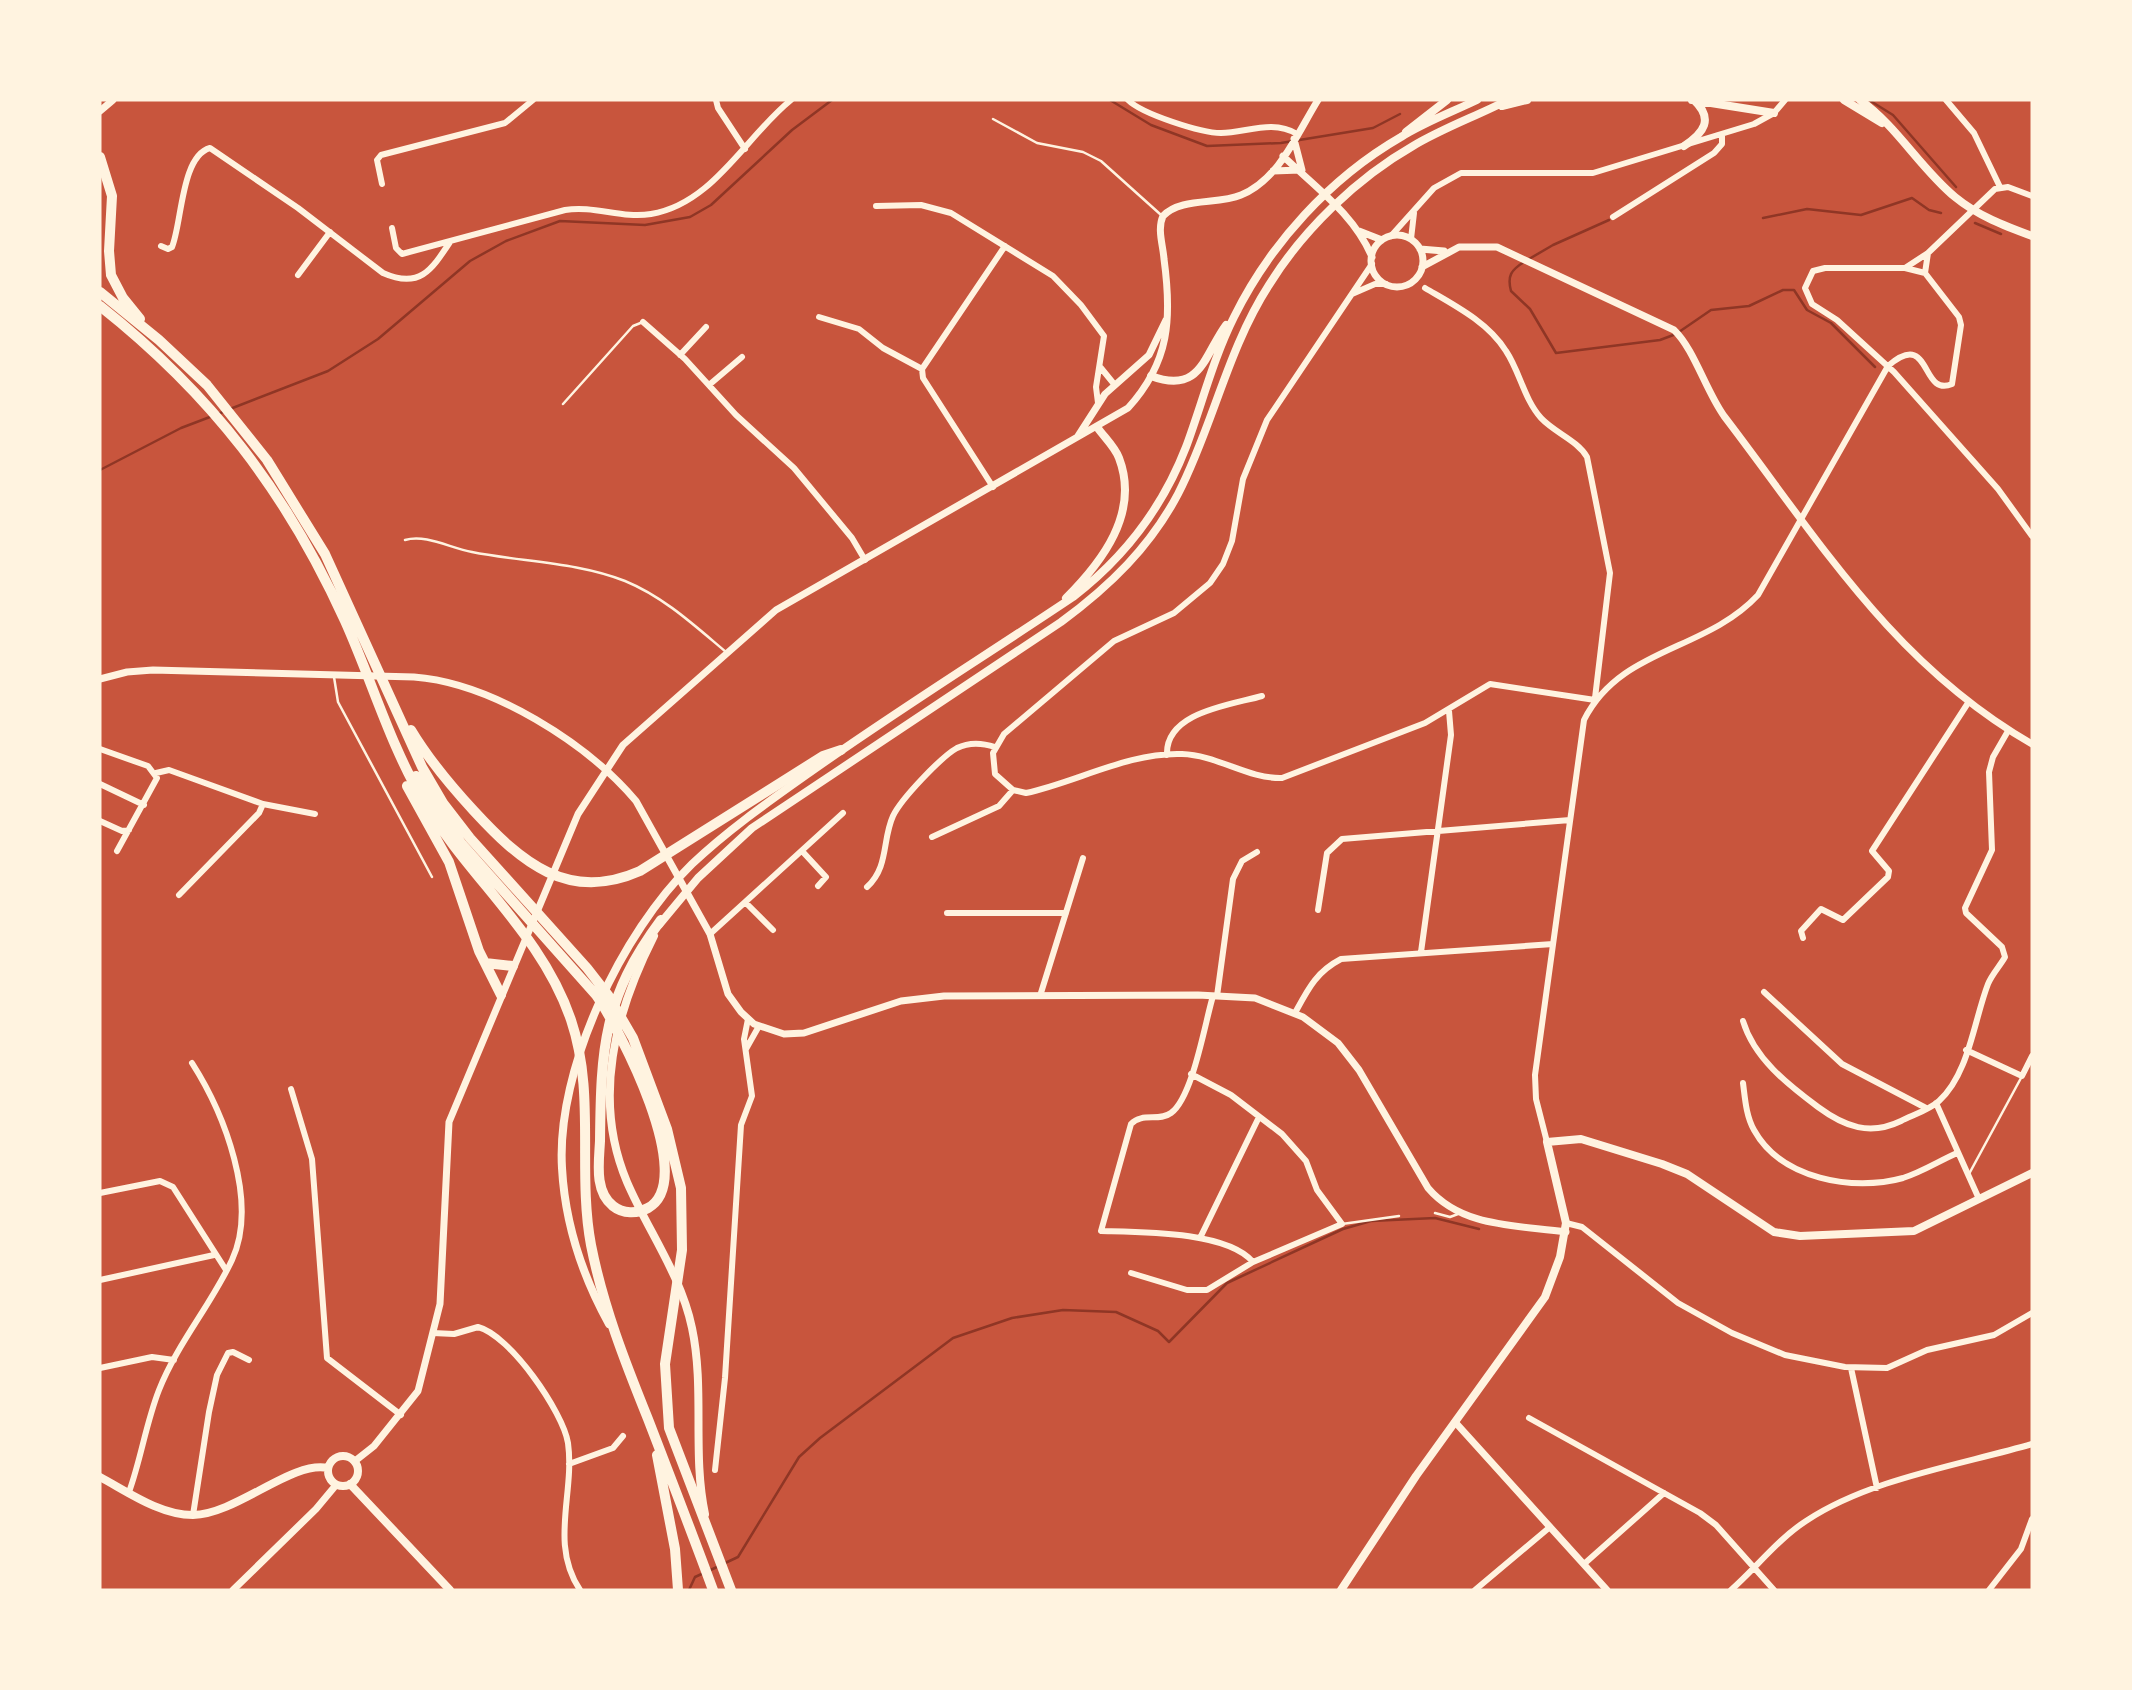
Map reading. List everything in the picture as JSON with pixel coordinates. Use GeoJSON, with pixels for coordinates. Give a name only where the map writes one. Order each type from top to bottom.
{"type":"FeatureCollection","features":[{"type":"Feature","properties":{"kind":"highway"},"geometry":{"type":"LineString","coordinates":[[100,157],[113,201],[109,251],[111,275],[123,298],[159,340]]}},
{"type":"Feature","properties":{"kind":"highway"},"geometry":{"type":"LineString","coordinates":[[100,292],[159,340],[207,385],[253,441],[295,501],[325,554],[443,803],[602,1004],[626,1046],[645,1093],[664,1156],[665,1182],[662,1194],[652,1206],[635,1212],[622,1211],[608,1202],[599,1178],[600,1062],[604,1041],[623,980],[661,920]]}},
{"type":"Feature","properties":{"kind":"highway"},"geometry":{"type":"LineString","coordinates":[[102,309],[158,353],[201,396],[245,449],[315,559],[345,620],[399,755],[438,824],[533,946],[561,994],[577,1040],[585,1079],[590,1240],[615,1336],[713,1590]]}},
{"type":"Feature","properties":{"kind":"highway"},"geometry":{"type":"LineString","coordinates":[[390,695],[442,776],[491,828],[529,863],[552,875],[581,883],[624,878],[657,862],[823,756],[841,750]]}},
{"type":"Feature","properties":{"kind":"highway"},"geometry":{"type":"LineString","coordinates":[[394,742],[461,843],[587,968],[617,1009],[640,1052],[667,1129],[681,1188],[683,1229],[665,1364],[669,1428],[731,1590]]}},
{"type":"Feature","properties":{"kind":"highway"},"geometry":{"type":"LineString","coordinates":[[399,755],[402,777],[449,862],[485,963],[501,995]]}},
{"type":"Feature","properties":{"kind":"highway"},"geometry":{"type":"LineString","coordinates":[[485,963],[513,966]]}},
{"type":"Feature","properties":{"kind":"highway"},"geometry":{"type":"LineString","coordinates":[[652,1430],[675,1549],[678,1590]]}},
{"type":"Feature","properties":{"kind":"main road"},"geometry":{"type":"LineString","coordinates":[[615,1336],[594,1297],[570,1227],[562,1167],[571,1087],[603,998],[628,950],[690,867],[757,809],[1105,573],[1154,512],[1186,446],[1233,318],[1270,257],[1317,203],[1342,180],[1447,100]]}},
{"type":"Feature","properties":{"kind":"main road"},"geometry":{"type":"LineString","coordinates":[[1402,136],[1478,100]]}},
{"type":"Feature","properties":{"kind":"main road"},"geometry":{"type":"LineString","coordinates":[[712,1541],[701,1485],[698,1365],[693,1331],[666,1257],[627,1182],[610,1113],[614,1040],[634,977],[661,920],[721,854],[790,800],[1062,622],[1125,569],[1158,527],[1186,477],[1232,354],[1251,315],[1284,263],[1327,214],[1413,146],[1508,100]]}},
{"type":"Feature","properties":{"kind":"main road"},"geometry":{"type":"LineString","coordinates":[[1496,106],[1527,100]]}},
{"type":"Feature","properties":{"kind":"main road"},"geometry":{"type":"LineString","coordinates":[[1693,100],[1774,113]]}},
{"type":"Feature","properties":{"kind":"main road"},"geometry":{"type":"LineString","coordinates":[[1684,146],[1699,136],[1706,125],[1705,113],[1693,100]]}},
{"type":"Feature","properties":{"kind":"main road"},"geometry":{"type":"LineString","coordinates":[[1844,100],[1884,124]]}},
{"type":"Feature","properties":{"kind":"main road"},"geometry":{"type":"LineString","coordinates":[[1860,100],[1876,113],[1956,198],[1986,218],[2032,236]]}},
{"type":"Feature","properties":{"kind":"main road"},"geometry":{"type":"LineString","coordinates":[[1152,376],[1178,381],[1197,373],[1225,326],[1233,318]]}},
{"type":"Feature","properties":{"kind":"main road"},"geometry":{"type":"LineString","coordinates":[[1051,612],[1095,568],[1121,516],[1120,461],[1097,428]]}},
{"type":"Feature","properties":{"kind":"main road"},"geometry":{"type":"LineString","coordinates":[[1341,1590],[1455,1422],[1540,1307],[1553,1279],[1566,1227],[1547,1142],[1581,1139],[1662,1164],[1703,1184],[1774,1232],[1800,1236],[1902,1234],[2032,1173]]}},
{"type":"Feature","properties":{"kind":"main road"},"geometry":{"type":"LineString","coordinates":[[341,1456],[355,1461],[358,1475],[350,1484],[336,1485],[330,1478],[328,1468],[332,1461],[341,1456]]}},
{"type":"Feature","properties":{"kind":"main road"},"geometry":{"type":"LineString","coordinates":[[100,1476],[164,1510],[192,1515],[222,1510],[310,1467],[328,1468]]}},
{"type":"Feature","properties":{"kind":"main road"},"geometry":{"type":"LineString","coordinates":[[350,1484],[450,1590]]}},
{"type":"Feature","properties":{"kind":"street"},"geometry":{"type":"LineString","coordinates":[[100,111],[113,100]]}},
{"type":"Feature","properties":{"kind":"street"},"geometry":{"type":"LineString","coordinates":[[382,184],[377,160],[381,155],[505,123],[533,100]]}},
{"type":"Feature","properties":{"kind":"street"},"geometry":{"type":"LineString","coordinates":[[716,100],[718,108],[746,149]]}},
{"type":"Feature","properties":{"kind":"street"},"geometry":{"type":"LineString","coordinates":[[392,228],[396,248],[402,254],[573,209],[635,215],[662,211],[699,190],[746,149],[791,100]]}},
{"type":"Feature","properties":{"kind":"street"},"geometry":{"type":"LineString","coordinates":[[1128,100],[1141,108],[1206,132],[1225,133],[1268,127],[1295,136]]}},
{"type":"Feature","properties":{"kind":"street"},"geometry":{"type":"LineString","coordinates":[[355,1461],[374,1446],[418,1391],[440,1304],[449,1122],[555,866],[582,808],[623,745],[776,610],[1097,428],[1135,400],[1152,376],[1164,345],[1168,288],[1160,228],[1163,216],[1175,208],[1242,195],[1262,183],[1284,155],[1318,100]]}},
{"type":"Feature","properties":{"kind":"street"},"geometry":{"type":"LineString","coordinates":[[1595,700],[1494,684],[1485,685],[1449,710],[1344,757],[1282,778],[1268,778],[1216,759],[1167,755],[1149,757],[1026,793],[1013,790],[995,774],[995,747],[1004,734],[1105,648],[1174,614],[1210,583],[1223,564],[1232,541],[1243,479],[1266,420],[1351,294],[1382,240],[1391,236],[1414,214],[1440,184],[1463,173],[1593,173],[1754,124],[1774,113],[1785,100]]}},
{"type":"Feature","properties":{"kind":"street"},"geometry":{"type":"LineString","coordinates":[[1946,100],[1975,133],[2000,187]]}},
{"type":"Feature","properties":{"kind":"street"},"geometry":{"type":"LineString","coordinates":[[1613,217],[1714,153],[1721,144],[1722,135]]}},
{"type":"Feature","properties":{"kind":"street"},"geometry":{"type":"LineString","coordinates":[[1295,136],[1302,170]]}},
{"type":"Feature","properties":{"kind":"street"},"geometry":{"type":"LineString","coordinates":[[161,246],[165,249],[172,247],[188,176],[204,151],[210,148],[330,232],[383,273],[408,280],[426,273],[451,242]]}},
{"type":"Feature","properties":{"kind":"street"},"geometry":{"type":"LineString","coordinates":[[1284,155],[1299,159]]}},
{"type":"Feature","properties":{"kind":"street"},"geometry":{"type":"LineString","coordinates":[[1284,155],[1302,170],[1359,230],[1375,274],[1386,284]]}},
{"type":"Feature","properties":{"kind":"street"},"geometry":{"type":"LineString","coordinates":[[1273,171],[1302,170]]}},
{"type":"Feature","properties":{"kind":"street"},"geometry":{"type":"LineString","coordinates":[[1905,268],[1929,252],[1987,194],[2000,187],[2013,188],[2032,196]]}},
{"type":"Feature","properties":{"kind":"street"},"geometry":{"type":"LineString","coordinates":[[876,206],[921,205],[943,210],[1053,276],[1081,305],[1104,336],[1096,387],[1103,416],[1113,418]]}},
{"type":"Feature","properties":{"kind":"street"},"geometry":{"type":"LineString","coordinates":[[1412,239],[1414,214]]}},
{"type":"Feature","properties":{"kind":"street"},"geometry":{"type":"LineString","coordinates":[[1359,230],[1382,240]]}},
{"type":"Feature","properties":{"kind":"street"},"geometry":{"type":"LineString","coordinates":[[298,275],[330,232]]}},
{"type":"Feature","properties":{"kind":"street"},"geometry":{"type":"LineString","coordinates":[[1351,294],[1375,284],[1406,285],[1418,276],[1422,267],[1420,249],[1412,239],[1391,236]]}},
{"type":"Feature","properties":{"kind":"street"},"geometry":{"type":"LineString","coordinates":[[1422,267],[1446,251],[1459,247],[1481,244],[1505,249],[1661,322],[1679,335],[1712,398],[1880,621],[1917,659],[1968,702],[2008,731],[2032,744]]}},
{"type":"Feature","properties":{"kind":"street"},"geometry":{"type":"LineString","coordinates":[[993,487],[923,378],[922,369],[1005,246]]}},
{"type":"Feature","properties":{"kind":"street"},"geometry":{"type":"LineString","coordinates":[[1420,249],[1446,251]]}},
{"type":"Feature","properties":{"kind":"street"},"geometry":{"type":"LineString","coordinates":[[1926,273],[1929,252]]}},
{"type":"Feature","properties":{"kind":"street"},"geometry":{"type":"LineString","coordinates":[[1595,700],[1612,681],[1716,628],[1745,609],[1758,595],[1888,366],[1899,356],[1914,355],[1920,359],[1937,385],[1948,386],[1953,382],[1961,326],[1959,317],[1926,273],[1905,268],[1825,268],[1813,271],[1805,288],[1812,304],[1837,320],[1888,366],[1998,489],[2032,537]]}},
{"type":"Feature","properties":{"kind":"street"},"geometry":{"type":"LineString","coordinates":[[1425,288],[1489,331],[1506,351],[1536,412],[1552,428],[1579,447],[1587,457],[1610,573],[1595,700],[1581,733],[1534,1083],[1547,1142]]}},
{"type":"Feature","properties":{"kind":"street"},"geometry":{"type":"LineString","coordinates":[[1075,439],[1114,384],[1132,373],[1149,355],[1168,315]]}},
{"type":"Feature","properties":{"kind":"street"},"geometry":{"type":"LineString","coordinates":[[819,317],[859,329],[883,348],[922,369]]}},
{"type":"Feature","properties":{"kind":"street"},"geometry":{"type":"LineString","coordinates":[[643,322],[794,468],[852,538],[865,560]]}},
{"type":"Feature","properties":{"kind":"street"},"geometry":{"type":"LineString","coordinates":[[680,355],[706,327]]}},
{"type":"Feature","properties":{"kind":"street"},"geometry":{"type":"LineString","coordinates":[[709,385],[742,357]]}},
{"type":"Feature","properties":{"kind":"street"},"geometry":{"type":"LineString","coordinates":[[1100,366],[1107,380],[1114,384]]}},
{"type":"Feature","properties":{"kind":"street"},"geometry":{"type":"LineString","coordinates":[[1132,373],[1152,376]]}},
{"type":"Feature","properties":{"kind":"street"},"geometry":{"type":"LineString","coordinates":[[1094,414],[1097,428]]}},
{"type":"Feature","properties":{"kind":"street"},"geometry":{"type":"LineString","coordinates":[[100,680],[128,672],[153,670],[415,677],[449,682],[515,709],[607,770],[636,802],[710,934],[728,994],[748,1019],[759,1026],[784,1034],[804,1033],[915,998],[1215,996],[1255,999],[1295,1013],[1325,1031],[1345,1051],[1428,1188],[1459,1214],[1484,1221],[1582,1227],[1678,1303],[1732,1333],[1785,1355],[1851,1368],[1887,1368],[1927,1350],[1994,1335],[2030,1315]]}},
{"type":"Feature","properties":{"kind":"street"},"geometry":{"type":"LineString","coordinates":[[1167,755],[1168,741],[1182,723],[1262,696]]}},
{"type":"Feature","properties":{"kind":"street"},"geometry":{"type":"LineString","coordinates":[[1803,938],[1801,932],[1821,909],[1843,920],[1888,877],[1889,872],[1872,855],[1872,851],[1968,702]]}},
{"type":"Feature","properties":{"kind":"street"},"geometry":{"type":"LineString","coordinates":[[1421,952],[1451,735],[1449,710]]}},
{"type":"Feature","properties":{"kind":"street"},"geometry":{"type":"LineString","coordinates":[[1743,1021],[1751,1043],[1765,1061],[1816,1105],[1847,1126],[1877,1129],[1936,1103],[1953,1081],[1990,980],[2005,955],[2002,947],[1966,914],[1965,908],[1992,850],[1989,772],[1993,757],[2008,731]]}},
{"type":"Feature","properties":{"kind":"street"},"geometry":{"type":"LineString","coordinates":[[867,887],[881,866],[889,826],[900,805],[957,748],[976,744],[995,747]]}},
{"type":"Feature","properties":{"kind":"street"},"geometry":{"type":"LineString","coordinates":[[100,749],[148,766],[156,773],[157,783],[117,851]]}},
{"type":"Feature","properties":{"kind":"street"},"geometry":{"type":"LineString","coordinates":[[156,773],[169,770],[263,804],[316,814]]}},
{"type":"Feature","properties":{"kind":"street"},"geometry":{"type":"LineString","coordinates":[[100,784],[144,805]]}},
{"type":"Feature","properties":{"kind":"street"},"geometry":{"type":"LineString","coordinates":[[932,837],[999,806],[1013,790]]}},
{"type":"Feature","properties":{"kind":"street"},"geometry":{"type":"LineString","coordinates":[[179,895],[259,813],[263,804]]}},
{"type":"Feature","properties":{"kind":"street"},"geometry":{"type":"LineString","coordinates":[[710,934],[843,813]]}},
{"type":"Feature","properties":{"kind":"street"},"geometry":{"type":"LineString","coordinates":[[1318,910],[1327,853],[1342,839],[1570,820]]}},
{"type":"Feature","properties":{"kind":"street"},"geometry":{"type":"LineString","coordinates":[[100,821],[122,831],[129,830]]}},
{"type":"Feature","properties":{"kind":"street"},"geometry":{"type":"LineString","coordinates":[[802,851],[826,877],[818,886]]}},
{"type":"Feature","properties":{"kind":"street"},"geometry":{"type":"LineString","coordinates":[[1253,1262],[1241,1251],[1200,1238],[1101,1231],[1131,1124],[1139,1118],[1171,1113],[1181,1101],[1215,996],[1233,879],[1242,861],[1257,852]]}},
{"type":"Feature","properties":{"kind":"street"},"geometry":{"type":"LineString","coordinates":[[1040,996],[1083,858]]}},
{"type":"Feature","properties":{"kind":"street"},"geometry":{"type":"LineString","coordinates":[[745,902],[773,930]]}},
{"type":"Feature","properties":{"kind":"street"},"geometry":{"type":"LineString","coordinates":[[947,913],[1066,914]]}},
{"type":"Feature","properties":{"kind":"street"},"geometry":{"type":"LineString","coordinates":[[1295,1013],[1313,979],[1341,959],[1553,944]]}},
{"type":"Feature","properties":{"kind":"street"},"geometry":{"type":"LineString","coordinates":[[1764,992],[1842,1064],[1926,1108]]}},
{"type":"Feature","properties":{"kind":"street"},"geometry":{"type":"LineString","coordinates":[[715,1470],[725,1378],[741,1125],[751,1101],[745,1028],[748,1019]]}},
{"type":"Feature","properties":{"kind":"street"},"geometry":{"type":"LineString","coordinates":[[746,1049],[759,1026]]}},
{"type":"Feature","properties":{"kind":"street"},"geometry":{"type":"LineString","coordinates":[[1966,1049],[2022,1076],[2032,1056]]}},
{"type":"Feature","properties":{"kind":"street"},"geometry":{"type":"LineString","coordinates":[[129,1492],[159,1390],[226,1270],[240,1231],[239,1175],[219,1111],[192,1063]]}},
{"type":"Feature","properties":{"kind":"street"},"geometry":{"type":"LineString","coordinates":[[1130,1273],[1197,1291],[1207,1290],[1253,1262],[1342,1224],[1317,1189],[1306,1161],[1282,1134],[1225,1090],[1191,1074]]}},
{"type":"Feature","properties":{"kind":"street"},"geometry":{"type":"LineString","coordinates":[[1743,1083],[1747,1112],[1755,1132],[1779,1157],[1820,1180],[1899,1179],[1956,1153]]}},
{"type":"Feature","properties":{"kind":"street"},"geometry":{"type":"LineString","coordinates":[[290,1089],[312,1159],[326,1353],[331,1362],[401,1415]]}},
{"type":"Feature","properties":{"kind":"street"},"geometry":{"type":"LineString","coordinates":[[1936,1103],[1956,1153],[1979,1199]]}},
{"type":"Feature","properties":{"kind":"street"},"geometry":{"type":"LineString","coordinates":[[1200,1238],[1259,1117]]}},
{"type":"Feature","properties":{"kind":"street"},"geometry":{"type":"LineString","coordinates":[[100,1193],[160,1181],[173,1186],[214,1255],[226,1270]]}},
{"type":"Feature","properties":{"kind":"street"},"geometry":{"type":"LineString","coordinates":[[100,1280],[214,1255]]}},
{"type":"Feature","properties":{"kind":"street"},"geometry":{"type":"LineString","coordinates":[[433,1334],[482,1328],[518,1354],[565,1432],[569,1464],[564,1536],[566,1563],[580,1590]]}},
{"type":"Feature","properties":{"kind":"street"},"geometry":{"type":"LineString","coordinates":[[192,1515],[217,1376],[228,1353],[233,1352],[249,1360]]}},
{"type":"Feature","properties":{"kind":"street"},"geometry":{"type":"LineString","coordinates":[[100,1368],[152,1357],[174,1360]]}},
{"type":"Feature","properties":{"kind":"street"},"geometry":{"type":"LineString","coordinates":[[1851,1368],[1877,1488]]}},
{"type":"Feature","properties":{"kind":"street"},"geometry":{"type":"LineString","coordinates":[[1529,1418],[1716,1525],[1774,1590]]}},
{"type":"Feature","properties":{"kind":"street"},"geometry":{"type":"LineString","coordinates":[[1455,1422],[1607,1590]]}},
{"type":"Feature","properties":{"kind":"street"},"geometry":{"type":"LineString","coordinates":[[569,1464],[613,1448],[623,1436]]}},
{"type":"Feature","properties":{"kind":"street"},"geometry":{"type":"LineString","coordinates":[[1731,1590],[1803,1523],[1830,1506],[1877,1488],[2032,1444]]}},
{"type":"Feature","properties":{"kind":"street"},"geometry":{"type":"LineString","coordinates":[[233,1590],[316,1509],[336,1485]]}},
{"type":"Feature","properties":{"kind":"street"},"geometry":{"type":"LineString","coordinates":[[1584,1564],[1664,1493]]}},
{"type":"Feature","properties":{"kind":"street"},"geometry":{"type":"LineString","coordinates":[[1989,1590],[2021,1549],[2032,1519]]}},
{"type":"Feature","properties":{"kind":"street"},"geometry":{"type":"LineString","coordinates":[[1475,1590],[1550,1527]]}},
{"type":"Feature","properties":{"kind":"lane"},"geometry":{"type":"LineString","coordinates":[[993,119],[1037,143],[1083,152],[1101,161],[1163,216]]}},
{"type":"Feature","properties":{"kind":"lane"},"geometry":{"type":"LineString","coordinates":[[563,404],[633,326],[643,322]]}},
{"type":"Feature","properties":{"kind":"lane"},"geometry":{"type":"LineString","coordinates":[[404,540],[426,539],[447,548],[555,564],[625,581],[671,606],[727,653]]}},
{"type":"Feature","properties":{"kind":"lane"},"geometry":{"type":"LineString","coordinates":[[338,674],[338,702],[432,877]]}},
{"type":"Feature","properties":{"kind":"lane"},"geometry":{"type":"LineString","coordinates":[[1968,1177],[2022,1076]]}},
{"type":"Feature","properties":{"kind":"lane"},"geometry":{"type":"LineString","coordinates":[[1435,1213],[1450,1217],[1459,1214]]}},
{"type":"Feature","properties":{"kind":"lane"},"geometry":{"type":"LineString","coordinates":[[1342,1224],[1399,1216]]}},
{"type":"Feature","properties":{"kind":"waterway"},"geometry":{"type":"LineString","coordinates":[[230,409],[328,371],[378,339],[470,261],[506,241],[560,221],[645,225],[690,217],[711,205],[792,130],[832,100]]}},
{"type":"Feature","properties":{"kind":"waterway"},"geometry":{"type":"LineString","coordinates":[[1110,100],[1151,125],[1207,146],[1281,143],[1373,128],[1400,114]]}},
{"type":"Feature","properties":{"kind":"waterway"},"geometry":{"type":"LineString","coordinates":[[1869,100],[1893,115],[1956,187]]}},
{"type":"Feature","properties":{"kind":"waterway"},"geometry":{"type":"LineString","coordinates":[[1763,218],[1807,209],[1861,215],[1912,198],[1929,210],[1941,213]]}},
{"type":"Feature","properties":{"kind":"waterway"},"geometry":{"type":"LineString","coordinates":[[1529,259],[1609,220]]}},
{"type":"Feature","properties":{"kind":"waterway"},"geometry":{"type":"LineString","coordinates":[[1975,223],[2001,234]]}},
{"type":"Feature","properties":{"kind":"waterway"},"geometry":{"type":"LineString","coordinates":[[1524,262],[1511,274],[1511,291],[1530,309],[1556,353],[1660,340],[1676,334],[1711,310],[1749,306],[1783,290],[1794,290],[1807,310],[1831,323],[1875,367]]}},
{"type":"Feature","properties":{"kind":"waterway"},"geometry":{"type":"LineString","coordinates":[[100,470],[181,428],[223,412]]}},
{"type":"Feature","properties":{"kind":"waterway"},"geometry":{"type":"LineString","coordinates":[[723,1564],[738,1557],[799,1457],[820,1438],[953,1338],[1012,1318],[1063,1310],[1116,1312],[1158,1331],[1169,1342],[1227,1283],[1343,1229],[1371,1221],[1435,1218],[1479,1229]]}},
{"type":"Feature","properties":{"kind":"waterway"},"geometry":{"type":"LineString","coordinates":[[689,1590],[695,1577],[717,1567]]}}]}
